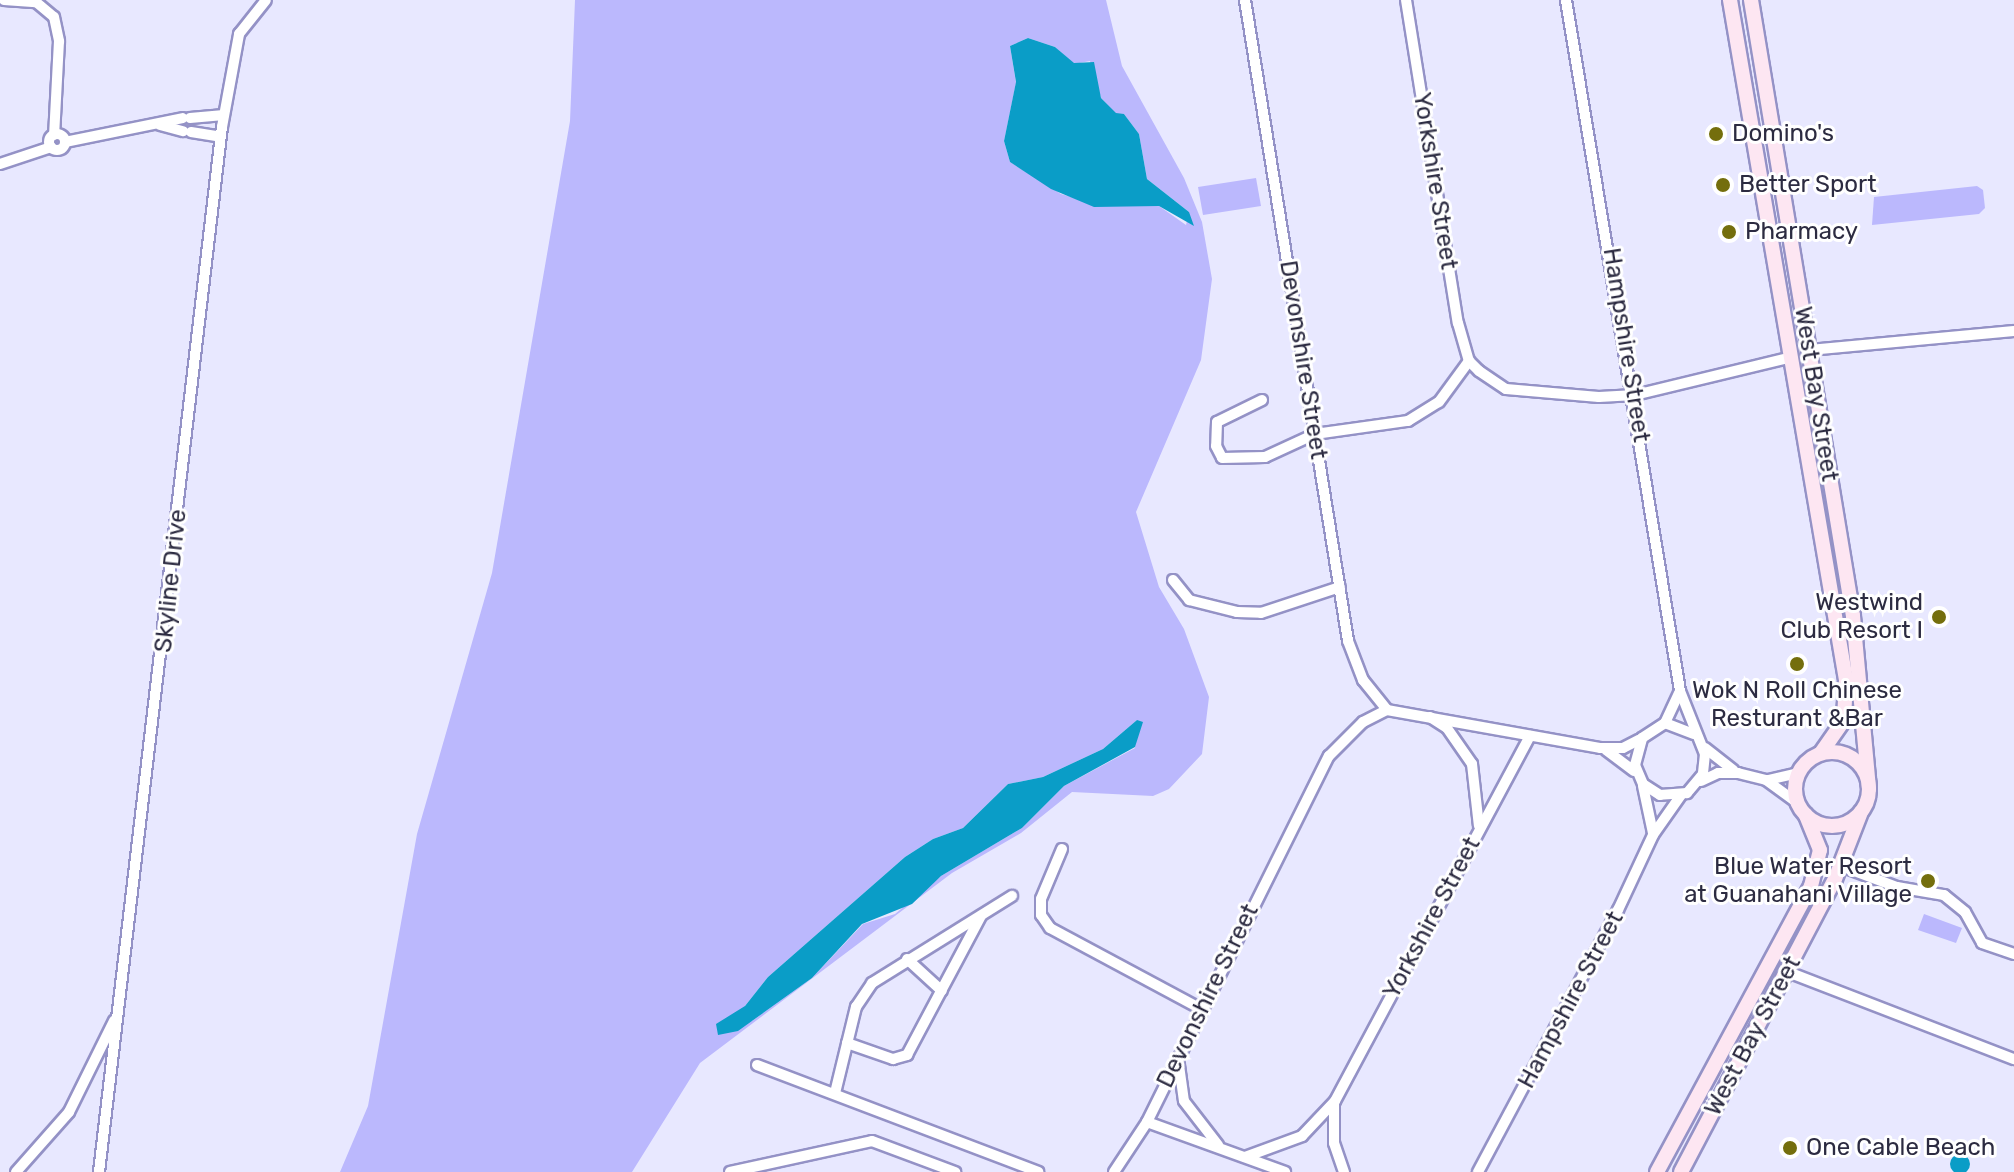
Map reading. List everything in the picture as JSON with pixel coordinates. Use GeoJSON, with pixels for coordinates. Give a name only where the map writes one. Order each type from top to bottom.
{"type":"FeatureCollection","features":[{"type":"Feature","properties":{"kind":"main road","name":"West Bay Street"},"geometry":{"type":"LineString","coordinates":[[1730,0],[1788,358],[1846,680],[1841,730],[1821,753]]}},
{"type":"Feature","properties":{"kind":"main road","name":"West Bay Street"},"geometry":{"type":"LineString","coordinates":[[1751,0],[1853,616],[1869,789]]}},
{"type":"Feature","properties":{"kind":"main road"},"geometry":{"type":"LineString","coordinates":[[1835,752],[1854,759],[1869,789],[1861,812],[1839,825],[1821,824],[1802,809],[1799,773],[1821,753],[1835,752]]}},
{"type":"Feature","properties":{"kind":"main road","name":"West Bay Street"},"geometry":{"type":"LineString","coordinates":[[1657,1172],[1811,886],[1820,850],[1802,809]]}},
{"type":"Feature","properties":{"kind":"main road","name":"West Bay Street"},"geometry":{"type":"LineString","coordinates":[[1681,1172],[1841,866],[1861,812]]}},
{"type":"Feature","properties":{"kind":"street"},"geometry":{"type":"LineString","coordinates":[[4,0],[36,2],[54,17],[59,41],[51,147]]}},
{"type":"Feature","properties":{"kind":"street","name":"Skyline Drive"},"geometry":{"type":"LineString","coordinates":[[99,1172],[123,994],[224,115],[239,34],[266,0]]}},
{"type":"Feature","properties":{"kind":"street","name":"Devonshire Street"},"geometry":{"type":"LineString","coordinates":[[1114,1172],[1147,1122],[1178,1052],[1329,756],[1363,722],[1387,710],[1355,663],[1245,0]]}},
{"type":"Feature","properties":{"kind":"street","name":"Yorkshire Street"},"geometry":{"type":"LineString","coordinates":[[1406,0],[1458,323],[1469,361]]}},
{"type":"Feature","properties":{"kind":"street","name":"Hampshire Street"},"geometry":{"type":"LineString","coordinates":[[1566,0],[1635,395],[1680,691],[1698,738]]}},
{"type":"Feature","properties":{"kind":"street"},"geometry":{"type":"LineString","coordinates":[[54,135],[65,142],[187,118],[224,115]]}},
{"type":"Feature","properties":{"kind":"street"},"geometry":{"type":"LineString","coordinates":[[160,125],[221,137]]}},
{"type":"Feature","properties":{"kind":"street"},"geometry":{"type":"LineString","coordinates":[[0,164],[51,147],[60,150],[65,142]]}},
{"type":"Feature","properties":{"kind":"street"},"geometry":{"type":"LineString","coordinates":[[1809,350],[2014,331]]}},
{"type":"Feature","properties":{"kind":"street"},"geometry":{"type":"LineString","coordinates":[[1262,400],[1217,422],[1216,446],[1222,458],[1276,455],[1315,434],[1408,421],[1439,402],[1469,361],[1506,389],[1577,397],[1635,395],[1788,358]]}},
{"type":"Feature","properties":{"kind":"street"},"geometry":{"type":"LineString","coordinates":[[1173,580],[1189,600],[1237,612],[1261,613],[1340,587]]}},
{"type":"Feature","properties":{"kind":"street"},"geometry":{"type":"LineString","coordinates":[[1387,710],[1421,713],[1600,748],[1623,748],[1665,723],[1680,691]]}},
{"type":"Feature","properties":{"kind":"street"},"geometry":{"type":"LineString","coordinates":[[1421,713],[1447,728],[1472,764],[1480,806],[1478,833]]}},
{"type":"Feature","properties":{"kind":"street"},"geometry":{"type":"LineString","coordinates":[[1665,723],[1698,738],[1738,773]]}},
{"type":"Feature","properties":{"kind":"street","name":"Yorkshire Street"},"geometry":{"type":"LineString","coordinates":[[1245,1157],[1302,1136],[1335,1101],[1530,736]]}},
{"type":"Feature","properties":{"kind":"street"},"geometry":{"type":"LineString","coordinates":[[1642,738],[1635,755],[1653,835]]}},
{"type":"Feature","properties":{"kind":"street"},"geometry":{"type":"LineString","coordinates":[[1698,738],[1706,766],[1700,782]]}},
{"type":"Feature","properties":{"kind":"street"},"geometry":{"type":"LineString","coordinates":[[1600,748],[1619,756],[1640,780],[1660,795],[1687,793],[1718,773],[1738,773],[1766,780],[1802,809]]}},
{"type":"Feature","properties":{"kind":"street"},"geometry":{"type":"LineString","coordinates":[[1766,780],[1799,773]]}},
{"type":"Feature","properties":{"kind":"street","name":"Hampshire Street"},"geometry":{"type":"LineString","coordinates":[[1483,1169],[1653,835],[1676,798],[1687,793]]}},
{"type":"Feature","properties":{"kind":"street"},"geometry":{"type":"LineString","coordinates":[[1062,849],[1041,899],[1041,915],[1050,928],[1201,1009]]}},
{"type":"Feature","properties":{"kind":"street"},"geometry":{"type":"LineString","coordinates":[[1841,866],[1897,887],[1944,895],[1965,912],[1982,943],[2014,954]]}},
{"type":"Feature","properties":{"kind":"street"},"geometry":{"type":"LineString","coordinates":[[835,1093],[863,995],[907,959],[1012,896]]}},
{"type":"Feature","properties":{"kind":"street"},"geometry":{"type":"LineString","coordinates":[[847,1043],[901,1059],[914,1047],[982,914]]}},
{"type":"Feature","properties":{"kind":"street"},"geometry":{"type":"LineString","coordinates":[[907,959],[942,991]]}},
{"type":"Feature","properties":{"kind":"street"},"geometry":{"type":"LineString","coordinates":[[1788,972],[2014,1059]]}},
{"type":"Feature","properties":{"kind":"street"},"geometry":{"type":"LineString","coordinates":[[16,1172],[48,1139],[88,1083],[123,994]]}},
{"type":"Feature","properties":{"kind":"street"},"geometry":{"type":"LineString","coordinates":[[1178,1052],[1179,1089],[1203,1130],[1219,1147]]}},
{"type":"Feature","properties":{"kind":"street"},"geometry":{"type":"LineString","coordinates":[[757,1065],[1038,1172]]}},
{"type":"Feature","properties":{"kind":"street","name":"Yorkshire Street"},"geometry":{"type":"LineString","coordinates":[[1335,1101],[1334,1143],[1344,1172]]}},
{"type":"Feature","properties":{"kind":"street"},"geometry":{"type":"LineString","coordinates":[[1147,1122],[1285,1172]]}},
{"type":"Feature","properties":{"kind":"street"},"geometry":{"type":"LineString","coordinates":[[730,1172],[861,1141],[955,1172]]}},
{"type":"Feature","properties":{"kind":"shaded area"},"geometry":{"type":"Polygon","coordinates":[[[575,0],[1106,0],[1122,66],[1184,178],[1202,222],[1212,279],[1201,360],[1136,512],[1159,587],[1184,629],[1209,697],[1202,754],[1169,789],[1153,796],[1072,792],[1021,833],[952,873],[700,1063],[632,1172],[340,1172],[368,1106],[417,834],[492,573],[570,121],[575,0]],[[1028,38],[1010,46],[1016,83],[1004,141],[1010,162],[1061,194],[1085,201],[1159,206],[1186,225],[1189,212],[1147,179],[1139,134],[1124,114],[1116,114],[1101,98],[1090,61],[1074,64],[1055,47],[1028,38]],[[1137,720],[1103,749],[1043,777],[1008,784],[963,828],[933,839],[905,857],[768,977],[745,1006],[752,1021],[812,978],[863,924],[895,914],[941,876],[1022,828],[1064,786],[1135,748],[1137,720]]]}},
{"type":"Feature","properties":{"kind":"shaded area"},"geometry":{"type":"Polygon","coordinates":[[[1028,38],[1055,47],[1074,63],[1094,62],[1101,98],[1116,113],[1124,114],[1139,134],[1147,179],[1189,212],[1194,226],[1159,206],[1094,207],[1051,189],[1010,162],[1004,141],[1016,82],[1010,46],[1028,38]]]}},
{"type":"Feature","properties":{"kind":"shaded area"},"geometry":{"type":"Polygon","coordinates":[[[1256,178],[1261,206],[1203,215],[1198,187],[1256,178]]]}},
{"type":"Feature","properties":{"kind":"shaded area"},"geometry":{"type":"Polygon","coordinates":[[[1977,186],[1983,190],[1985,208],[1979,214],[1872,225],[1874,197],[1977,186]]]}},
{"type":"Feature","properties":{"kind":"shaded area"},"geometry":{"type":"Polygon","coordinates":[[[1137,720],[1143,722],[1135,747],[1064,786],[1022,828],[941,876],[912,904],[862,924],[812,978],[738,1031],[718,1035],[716,1024],[745,1006],[768,977],[905,857],[933,839],[963,828],[1008,784],[1043,777],[1103,749],[1137,720]]]}},
{"type":"Feature","properties":{"kind":"shaded area"},"geometry":{"type":"Polygon","coordinates":[[[1924,914],[1962,928],[1956,943],[1918,930],[1924,914]]]}},
{"type":"Feature","properties":{"kind":"shaded area"},"geometry":{"type":"Polygon","coordinates":[[[1960,1154],[1967,1157],[1970,1164],[1967,1171],[1960,1174],[1953,1171],[1950,1164],[1953,1157],[1960,1154]]]}},
{"type":"Feature","properties":{"kind":"place","name":"Domino's"},"geometry":{"type":"Point","coordinates":[1716,134]}},
{"type":"Feature","properties":{"kind":"place","name":"Better Sport"},"geometry":{"type":"Point","coordinates":[1723,185]}},
{"type":"Feature","properties":{"kind":"place","name":"Pharmacy"},"geometry":{"type":"Point","coordinates":[1729,232]}},
{"type":"Feature","properties":{"kind":"place","name":"Westwind Club Resort I"},"geometry":{"type":"Point","coordinates":[1939,617]}},
{"type":"Feature","properties":{"kind":"place","name":"Wok N Roll Chinese Resturant &Bar"},"geometry":{"type":"Point","coordinates":[1797,664]}},
{"type":"Feature","properties":{"kind":"place","name":"Blue Water Resort at Guanahani Village"},"geometry":{"type":"Point","coordinates":[1928,881]}},
{"type":"Feature","properties":{"kind":"place","name":"One Cable Beach"},"geometry":{"type":"Point","coordinates":[1790,1148]}}]}
